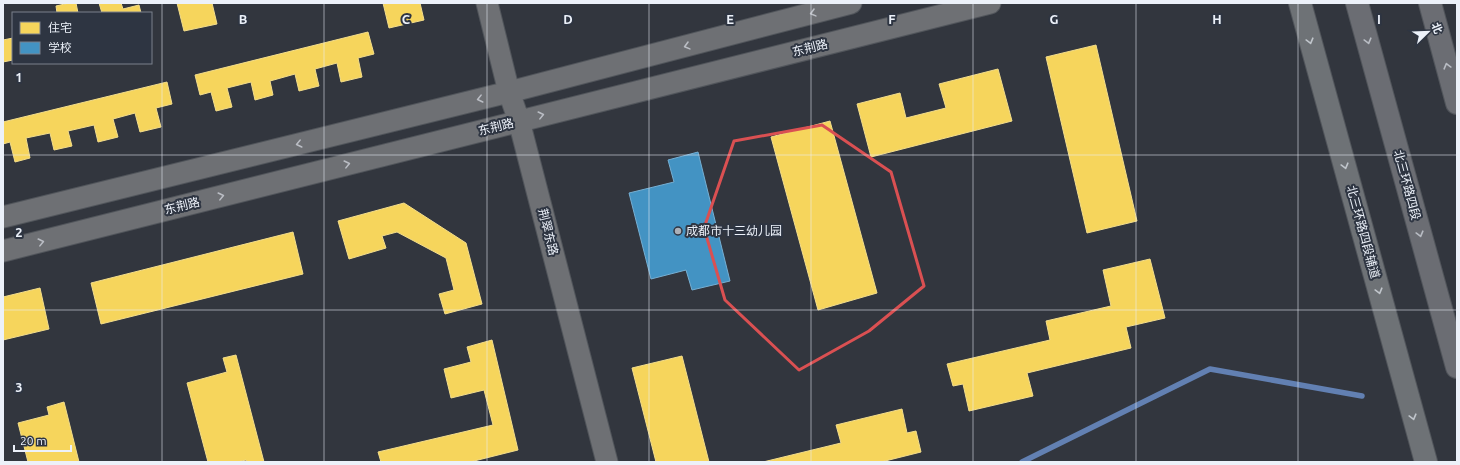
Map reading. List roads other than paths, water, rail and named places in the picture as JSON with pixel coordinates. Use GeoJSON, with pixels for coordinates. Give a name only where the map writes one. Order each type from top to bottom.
{"type":"FeatureCollection","features":[{"type":"Feature","properties":{"kind":"highway","name":"北三环路四段"},"geometry":{"type":"LineString","coordinates":[[1357,3],[1457,367]]}},
{"type":"Feature","properties":{"kind":"highway"},"geometry":{"type":"LineString","coordinates":[[1430,3],[1457,104]]}},
{"type":"Feature","properties":{"kind":"main road","name":"北三环路四段辅道"},"geometry":{"type":"LineString","coordinates":[[1300,3],[1426,462]]}},
{"type":"Feature","properties":{"kind":"street","name":"荆翠东路"},"geometry":{"type":"LineString","coordinates":[[487,3],[509,92],[519,121],[607,462]]}},
{"type":"Feature","properties":{"kind":"street","name":"东荆路"},"geometry":{"type":"LineString","coordinates":[[3,251],[990,3]]}},
{"type":"Feature","properties":{"kind":"street"},"geometry":{"type":"LineString","coordinates":[[3,217],[509,92],[843,4]]}},
{"type":"Feature","properties":{"kind":"waterway"},"geometry":{"type":"LineString","coordinates":[[1022,462],[1210,369],[1362,396]]}},
{"type":"Feature","properties":{"kind":"place","name":"成都市十三幼儿园"},"geometry":{"type":"Point","coordinates":[678,231]}}]}
